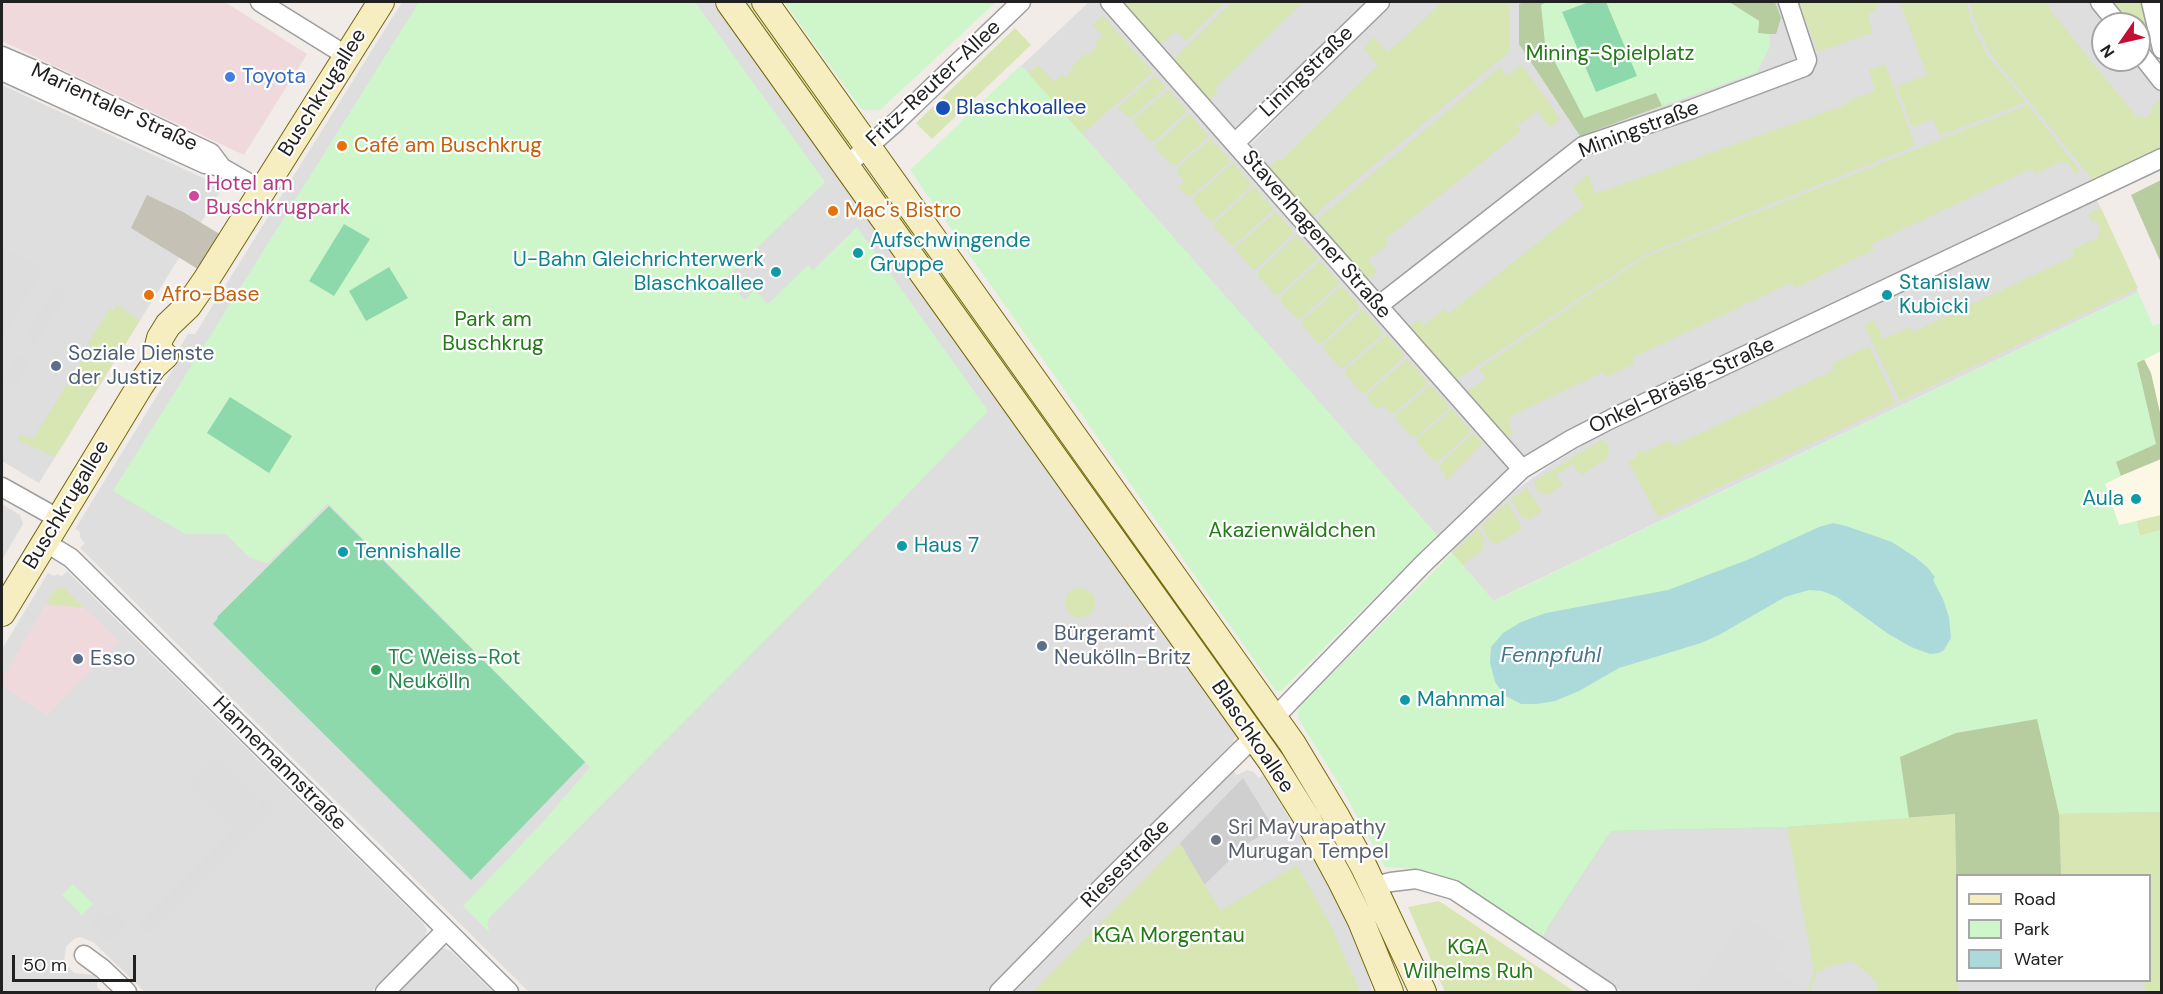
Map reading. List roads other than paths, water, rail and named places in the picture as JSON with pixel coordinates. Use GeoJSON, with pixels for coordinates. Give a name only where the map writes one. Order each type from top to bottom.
{"type":"FeatureCollection","features":[{"type":"Feature","properties":{"kind":"main road","name":"Buschkrugallee"},"geometry":{"type":"LineString","coordinates":[[2,613],[153,367],[160,338],[168,325],[188,306],[381,2]]}},
{"type":"Feature","properties":{"kind":"main road","name":"Blaschkoallee"},"geometry":{"type":"LineString","coordinates":[[729,2],[1254,737],[1308,820],[1340,879],[1390,993]]}},
{"type":"Feature","properties":{"kind":"main road","name":"Blaschkoallee"},"geometry":{"type":"LineString","coordinates":[[765,2],[1274,718],[1336,816],[1374,886],[1423,993]]}},
{"type":"Feature","properties":{"kind":"street"},"geometry":{"type":"LineString","coordinates":[[260,2],[346,56]]}},
{"type":"Feature","properties":{"kind":"street","name":"Fritz-Reuter-Allee"},"geometry":{"type":"LineString","coordinates":[[846,166],[1020,2]]}},
{"type":"Feature","properties":{"kind":"street","name":"Stavenhagener Straße"},"geometry":{"type":"LineString","coordinates":[[1110,2],[1522,469]]}},
{"type":"Feature","properties":{"kind":"street","name":"Liningstraße"},"geometry":{"type":"LineString","coordinates":[[1234,143],[1380,2]]}},
{"type":"Feature","properties":{"kind":"street","name":"Miningstraße"},"geometry":{"type":"LineString","coordinates":[[1378,306],[1583,146],[1692,109],[1804,66],[1807,60],[1788,2]]}},
{"type":"Feature","properties":{"kind":"street"},"geometry":{"type":"LineString","coordinates":[[2151,2],[2162,50]]}},
{"type":"Feature","properties":{"kind":"street","name":"Marientaler Straße"},"geometry":{"type":"LineString","coordinates":[[2,56],[211,153],[220,167]]}},
{"type":"Feature","properties":{"kind":"street"},"geometry":{"type":"LineString","coordinates":[[2151,67],[2162,81]]}},
{"type":"Feature","properties":{"kind":"street","name":"Marientaler Straße"},"geometry":{"type":"LineString","coordinates":[[2,71],[205,164],[220,167],[261,190]]}},
{"type":"Feature","properties":{"kind":"street","name":"Onkel-Bräsig-Straße"},"geometry":{"type":"LineString","coordinates":[[1274,718],[1423,564],[1522,469],[1603,423],[2162,158]]}},
{"type":"Feature","properties":{"kind":"street"},"geometry":{"type":"LineString","coordinates":[[2,487],[59,519]]}},
{"type":"Feature","properties":{"kind":"street","name":"Hannemannstraße"},"geometry":{"type":"LineString","coordinates":[[45,542],[71,558],[510,993]]}},
{"type":"Feature","properties":{"kind":"street","name":"Riesestraße"},"geometry":{"type":"LineString","coordinates":[[999,993],[1112,877],[1254,737]]}},
{"type":"Feature","properties":{"kind":"street"},"geometry":{"type":"LineString","coordinates":[[1374,886],[1416,879],[1454,890],[1607,993]]}},
{"type":"Feature","properties":{"kind":"street"},"geometry":{"type":"LineString","coordinates":[[385,993],[446,930]]}},
{"type":"Feature","properties":{"kind":"street"},"geometry":{"type":"LineString","coordinates":[[84,955],[103,969],[127,993]]}},
{"type":"Feature","properties":{"kind":"water","name":"Fennpfuhl"},"geometry":{"type":"Polygon","coordinates":[[[1833,523],[1892,542],[1927,567],[1935,577],[1933,580],[1949,617],[1951,638],[1944,650],[1930,654],[1911,647],[1887,633],[1837,597],[1822,591],[1809,590],[1785,597],[1701,643],[1619,668],[1579,691],[1555,701],[1521,704],[1504,695],[1495,682],[1490,663],[1491,647],[1503,633],[1521,622],[1546,613],[1668,590],[1747,560],[1819,527],[1833,523]]]}},
{"type":"Feature","properties":{"kind":"place","name":"Toyota"},"geometry":{"type":"Point","coordinates":[230,77]}},
{"type":"Feature","properties":{"kind":"place","name":"Blaschkoallee"},"geometry":{"type":"Point","coordinates":[943,108]}},
{"type":"Feature","properties":{"kind":"place","name":"Café am Buschkrug"},"geometry":{"type":"Point","coordinates":[342,146]}},
{"type":"Feature","properties":{"kind":"place","name":"Hotel am Buschkrugpark"},"geometry":{"type":"Point","coordinates":[194,196]}},
{"type":"Feature","properties":{"kind":"place","name":"Mac's Bistro"},"geometry":{"type":"Point","coordinates":[833,211]}},
{"type":"Feature","properties":{"kind":"place","name":"Aufschwingende Gruppe"},"geometry":{"type":"Point","coordinates":[858,253]}},
{"type":"Feature","properties":{"kind":"place","name":"U-Bahn Gleichrichterwerk Blaschkoallee"},"geometry":{"type":"Point","coordinates":[776,272]}},
{"type":"Feature","properties":{"kind":"place","name":"Afro-Base"},"geometry":{"type":"Point","coordinates":[149,295]}},
{"type":"Feature","properties":{"kind":"place","name":"Stanislaw Kubicki"},"geometry":{"type":"Point","coordinates":[1887,295]}},
{"type":"Feature","properties":{"kind":"place","name":"Soziale Dienste der Justiz"},"geometry":{"type":"Point","coordinates":[56,366]}},
{"type":"Feature","properties":{"kind":"place","name":"Aula"},"geometry":{"type":"Point","coordinates":[2136,499]}},
{"type":"Feature","properties":{"kind":"place","name":"Haus 7"},"geometry":{"type":"Point","coordinates":[902,546]}},
{"type":"Feature","properties":{"kind":"place","name":"Tennishalle"},"geometry":{"type":"Point","coordinates":[343,552]}},
{"type":"Feature","properties":{"kind":"place","name":"Bürgeramt Neukölln-Britz"},"geometry":{"type":"Point","coordinates":[1042,646]}},
{"type":"Feature","properties":{"kind":"place","name":"Esso"},"geometry":{"type":"Point","coordinates":[78,659]}},
{"type":"Feature","properties":{"kind":"place","name":"TC Weiss-Rot Neukölln"},"geometry":{"type":"Point","coordinates":[376,670]}},
{"type":"Feature","properties":{"kind":"place","name":"Mahnmal"},"geometry":{"type":"Point","coordinates":[1405,700]}},
{"type":"Feature","properties":{"kind":"place","name":"Sri Mayurapathy Murugan Tempel"},"geometry":{"type":"Point","coordinates":[1216,840]}},
{"type":"Feature","properties":{"kind":"park label","name":"Mining-Spielplatz"},"geometry":{"type":"Point","coordinates":[1610,54]}},
{"type":"Feature","properties":{"kind":"park label","name":"Park am Buschkrug"},"geometry":{"type":"Point","coordinates":[493,332]}},
{"type":"Feature","properties":{"kind":"park label","name":"Akazienwäldchen"},"geometry":{"type":"Point","coordinates":[1292,531]}},
{"type":"Feature","properties":{"kind":"park label","name":"KGA Morgentau"},"geometry":{"type":"Point","coordinates":[1169,936]}},
{"type":"Feature","properties":{"kind":"park label","name":"KGA Wilhelms Ruh"},"geometry":{"type":"Point","coordinates":[1468,960]}}]}
